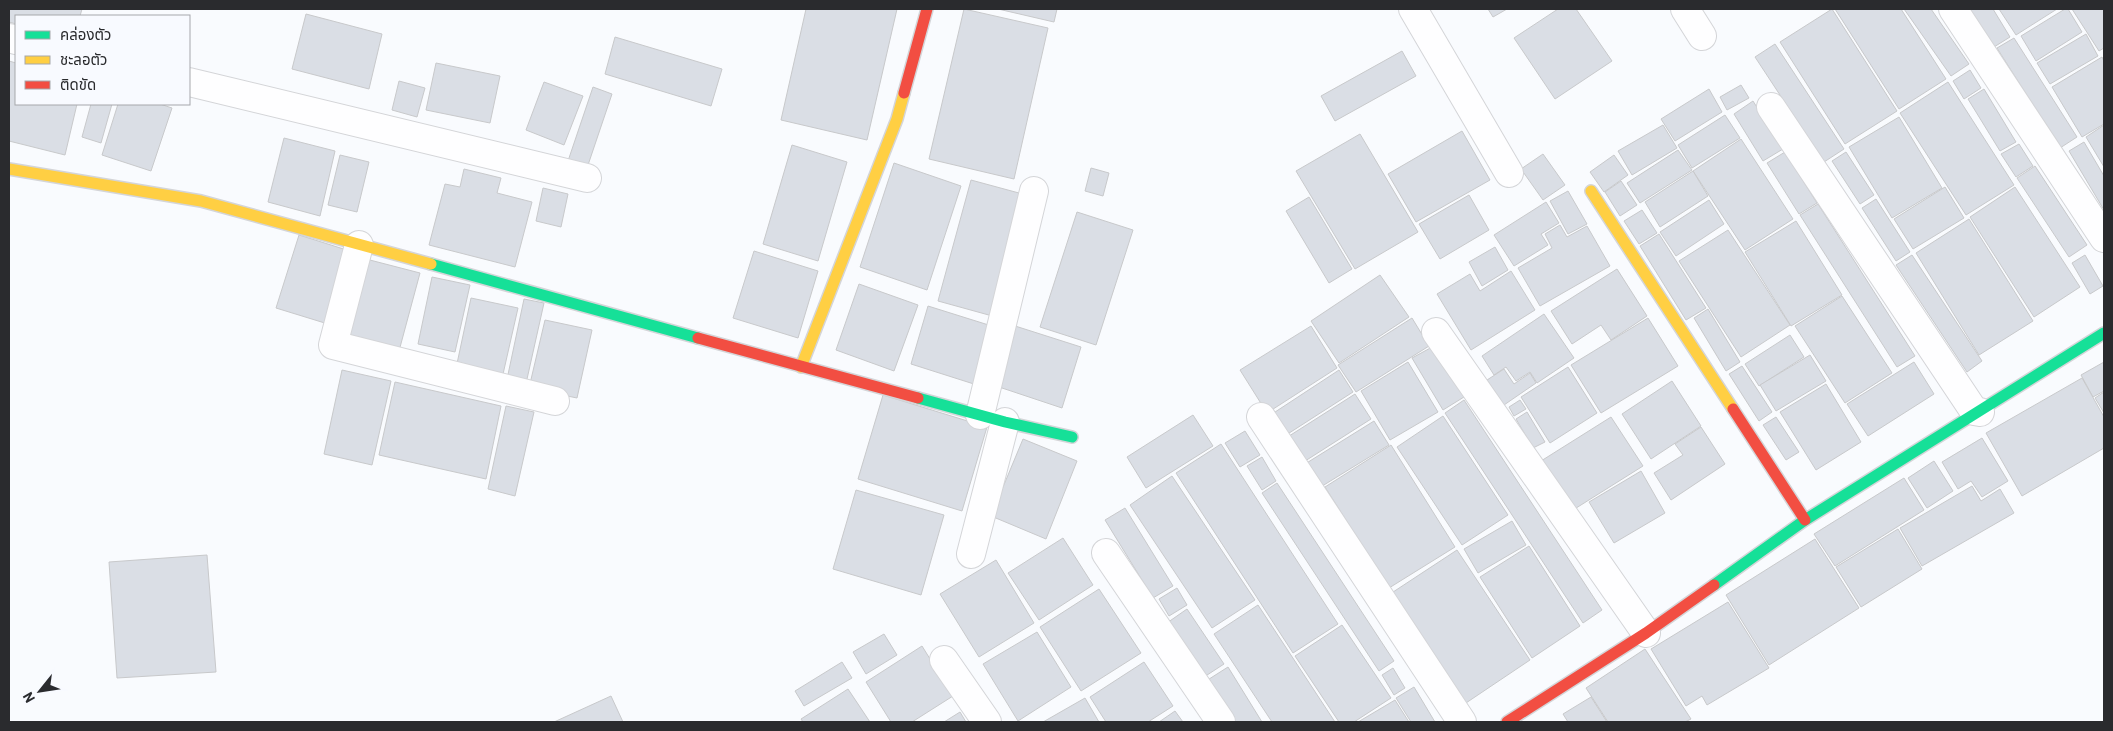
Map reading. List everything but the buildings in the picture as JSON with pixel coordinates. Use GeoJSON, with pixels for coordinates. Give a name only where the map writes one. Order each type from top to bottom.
{"type":"FeatureCollection","features":[{"type":"Feature","properties":{"kind":"street"},"geometry":{"type":"LineString","coordinates":[[801,367],[897,119],[927,9]]}},
{"type":"Feature","properties":{"kind":"street"},"geometry":{"type":"LineString","coordinates":[[1413,9],[1509,172]]}},
{"type":"Feature","properties":{"kind":"street"},"geometry":{"type":"LineString","coordinates":[[1685,9],[1702,36]]}},
{"type":"Feature","properties":{"kind":"street"},"geometry":{"type":"LineString","coordinates":[[1953,9],[2104,238]]}},
{"type":"Feature","properties":{"kind":"street"},"geometry":{"type":"LineString","coordinates":[[190,82],[587,178]]}},
{"type":"Feature","properties":{"kind":"street"},"geometry":{"type":"LineString","coordinates":[[1771,107],[1974,411],[1980,412]]}},
{"type":"Feature","properties":{"kind":"street"},"geometry":{"type":"LineString","coordinates":[[9,169],[201,201],[992,419],[1072,437]]}},
{"type":"Feature","properties":{"kind":"street"},"geometry":{"type":"LineString","coordinates":[[971,554],[992,419],[1034,191]]}},
{"type":"Feature","properties":{"kind":"street"},"geometry":{"type":"LineString","coordinates":[[1590,191],[1805,520]]}},
{"type":"Feature","properties":{"kind":"street"},"geometry":{"type":"LineString","coordinates":[[359,245],[333,345],[555,401]]}},
{"type":"Feature","properties":{"kind":"street"},"geometry":{"type":"LineString","coordinates":[[1436,332],[1646,633]]}},
{"type":"Feature","properties":{"kind":"street"},"geometry":{"type":"LineString","coordinates":[[1507,722],[1646,633],[1805,520],[2104,334]]}},
{"type":"Feature","properties":{"kind":"street"},"geometry":{"type":"LineString","coordinates":[[1261,417],[1462,722]]}},
{"type":"Feature","properties":{"kind":"street"},"geometry":{"type":"LineString","coordinates":[[1106,553],[1222,722]]}},
{"type":"Feature","properties":{"kind":"street"},"geometry":{"type":"LineString","coordinates":[[944,660],[987,722]]}},
{"type":"Feature","properties":{"kind":"traffic: fast"},"geometry":{"type":"LineString","coordinates":[[431,264],[698,338]]}},
{"type":"Feature","properties":{"kind":"traffic: fast"},"geometry":{"type":"LineString","coordinates":[[1714,585],[1805,520],[2104,333]]}},
{"type":"Feature","properties":{"kind":"traffic: fast"},"geometry":{"type":"LineString","coordinates":[[918,398],[1005,422],[1072,437]]}},
{"type":"Feature","properties":{"kind":"traffic: slow"},"geometry":{"type":"LineString","coordinates":[[801,367],[897,119],[904,93]]}},
{"type":"Feature","properties":{"kind":"traffic: slow"},"geometry":{"type":"LineString","coordinates":[[9,169],[201,201],[431,264]]}},
{"type":"Feature","properties":{"kind":"traffic: slow"},"geometry":{"type":"LineString","coordinates":[[1591,191],[1733,409]]}},
{"type":"Feature","properties":{"kind":"traffic: jam"},"geometry":{"type":"LineString","coordinates":[[904,93],[927,9]]}},
{"type":"Feature","properties":{"kind":"traffic: jam"},"geometry":{"type":"LineString","coordinates":[[698,338],[918,398]]}},
{"type":"Feature","properties":{"kind":"traffic: jam"},"geometry":{"type":"LineString","coordinates":[[1733,409],[1805,520]]}},
{"type":"Feature","properties":{"kind":"traffic: jam"},"geometry":{"type":"LineString","coordinates":[[1507,722],[1646,633],[1714,585]]}}]}
